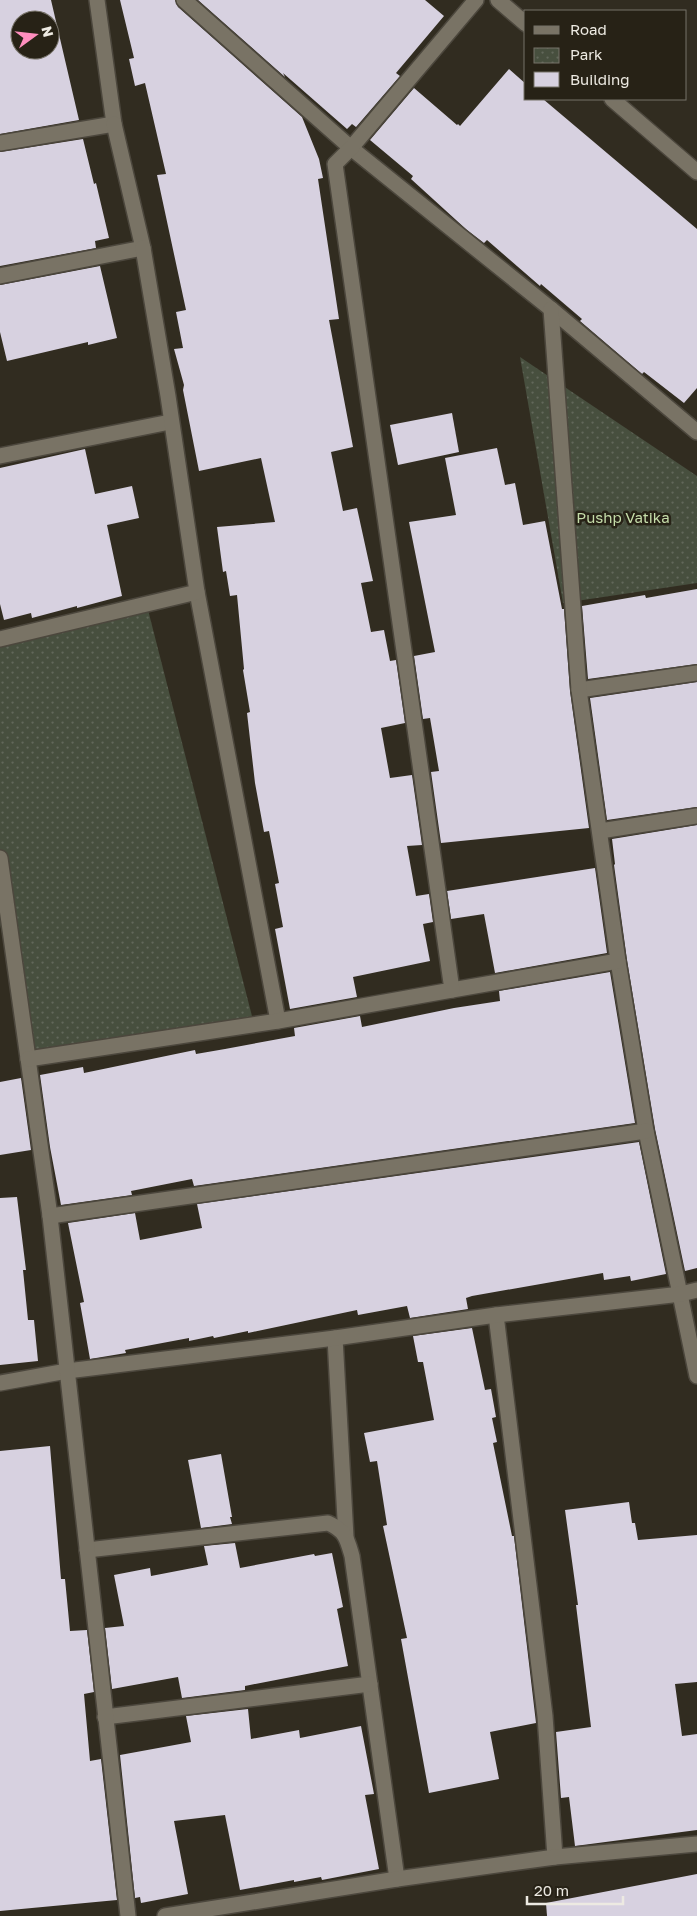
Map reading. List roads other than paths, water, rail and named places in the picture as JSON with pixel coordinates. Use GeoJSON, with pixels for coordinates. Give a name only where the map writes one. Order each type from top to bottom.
{"type":"FeatureCollection","features":[{"type":"Feature","properties":{"kind":"street"},"geometry":{"type":"LineString","coordinates":[[97,0],[114,124],[143,248],[168,396],[170,422],[197,592],[278,1020]]}},
{"type":"Feature","properties":{"kind":"street"},"geometry":{"type":"LineString","coordinates":[[184,0],[351,148],[551,309],[697,432]]}},
{"type":"Feature","properties":{"kind":"street"},"geometry":{"type":"LineString","coordinates":[[452,990],[335,164],[351,148],[476,0]]}},
{"type":"Feature","properties":{"kind":"street"},"geometry":{"type":"LineString","coordinates":[[498,0],[524,22]]}},
{"type":"Feature","properties":{"kind":"street"},"geometry":{"type":"LineString","coordinates":[[613,100],[697,172]]}},
{"type":"Feature","properties":{"kind":"street"},"geometry":{"type":"LineString","coordinates":[[0,143],[114,124]]}},
{"type":"Feature","properties":{"kind":"street"},"geometry":{"type":"LineString","coordinates":[[0,276],[143,248]]}},
{"type":"Feature","properties":{"kind":"street"},"geometry":{"type":"LineString","coordinates":[[551,309],[579,690],[618,961],[646,1131],[697,1376]]}},
{"type":"Feature","properties":{"kind":"street"},"geometry":{"type":"LineString","coordinates":[[0,456],[170,422]]}},
{"type":"Feature","properties":{"kind":"street"},"geometry":{"type":"LineString","coordinates":[[0,639],[197,592]]}},
{"type":"Feature","properties":{"kind":"street"},"geometry":{"type":"LineString","coordinates":[[579,690],[697,673]]}},
{"type":"Feature","properties":{"kind":"street"},"geometry":{"type":"LineString","coordinates":[[600,832],[697,816]]}},
{"type":"Feature","properties":{"kind":"street"},"geometry":{"type":"LineString","coordinates":[[0,858],[50,1216],[128,1916]]}},
{"type":"Feature","properties":{"kind":"street"},"geometry":{"type":"LineString","coordinates":[[28,1059],[278,1020],[618,961]]}},
{"type":"Feature","properties":{"kind":"street"},"geometry":{"type":"LineString","coordinates":[[50,1216],[646,1131]]}},
{"type":"Feature","properties":{"kind":"street"},"geometry":{"type":"LineString","coordinates":[[0,1383],[67,1371],[335,1338],[496,1315],[681,1294],[697,1290]]}},
{"type":"Feature","properties":{"kind":"street"},"geometry":{"type":"LineString","coordinates":[[496,1315],[545,1716],[555,1857]]}},
{"type":"Feature","properties":{"kind":"street"},"geometry":{"type":"LineString","coordinates":[[335,1338],[346,1537],[352,1556],[397,1878]]}},
{"type":"Feature","properties":{"kind":"street"},"geometry":{"type":"LineString","coordinates":[[87,1550],[328,1524],[339,1528],[346,1537]]}},
{"type":"Feature","properties":{"kind":"street"},"geometry":{"type":"LineString","coordinates":[[105,1717],[370,1684]]}},
{"type":"Feature","properties":{"kind":"street"},"geometry":{"type":"LineString","coordinates":[[165,1916],[397,1878],[555,1857],[697,1844]]}},
{"type":"Feature","properties":{"kind":"park label","name":"Pushp Vatika"},"geometry":{"type":"Point","coordinates":[623,517]}}]}
